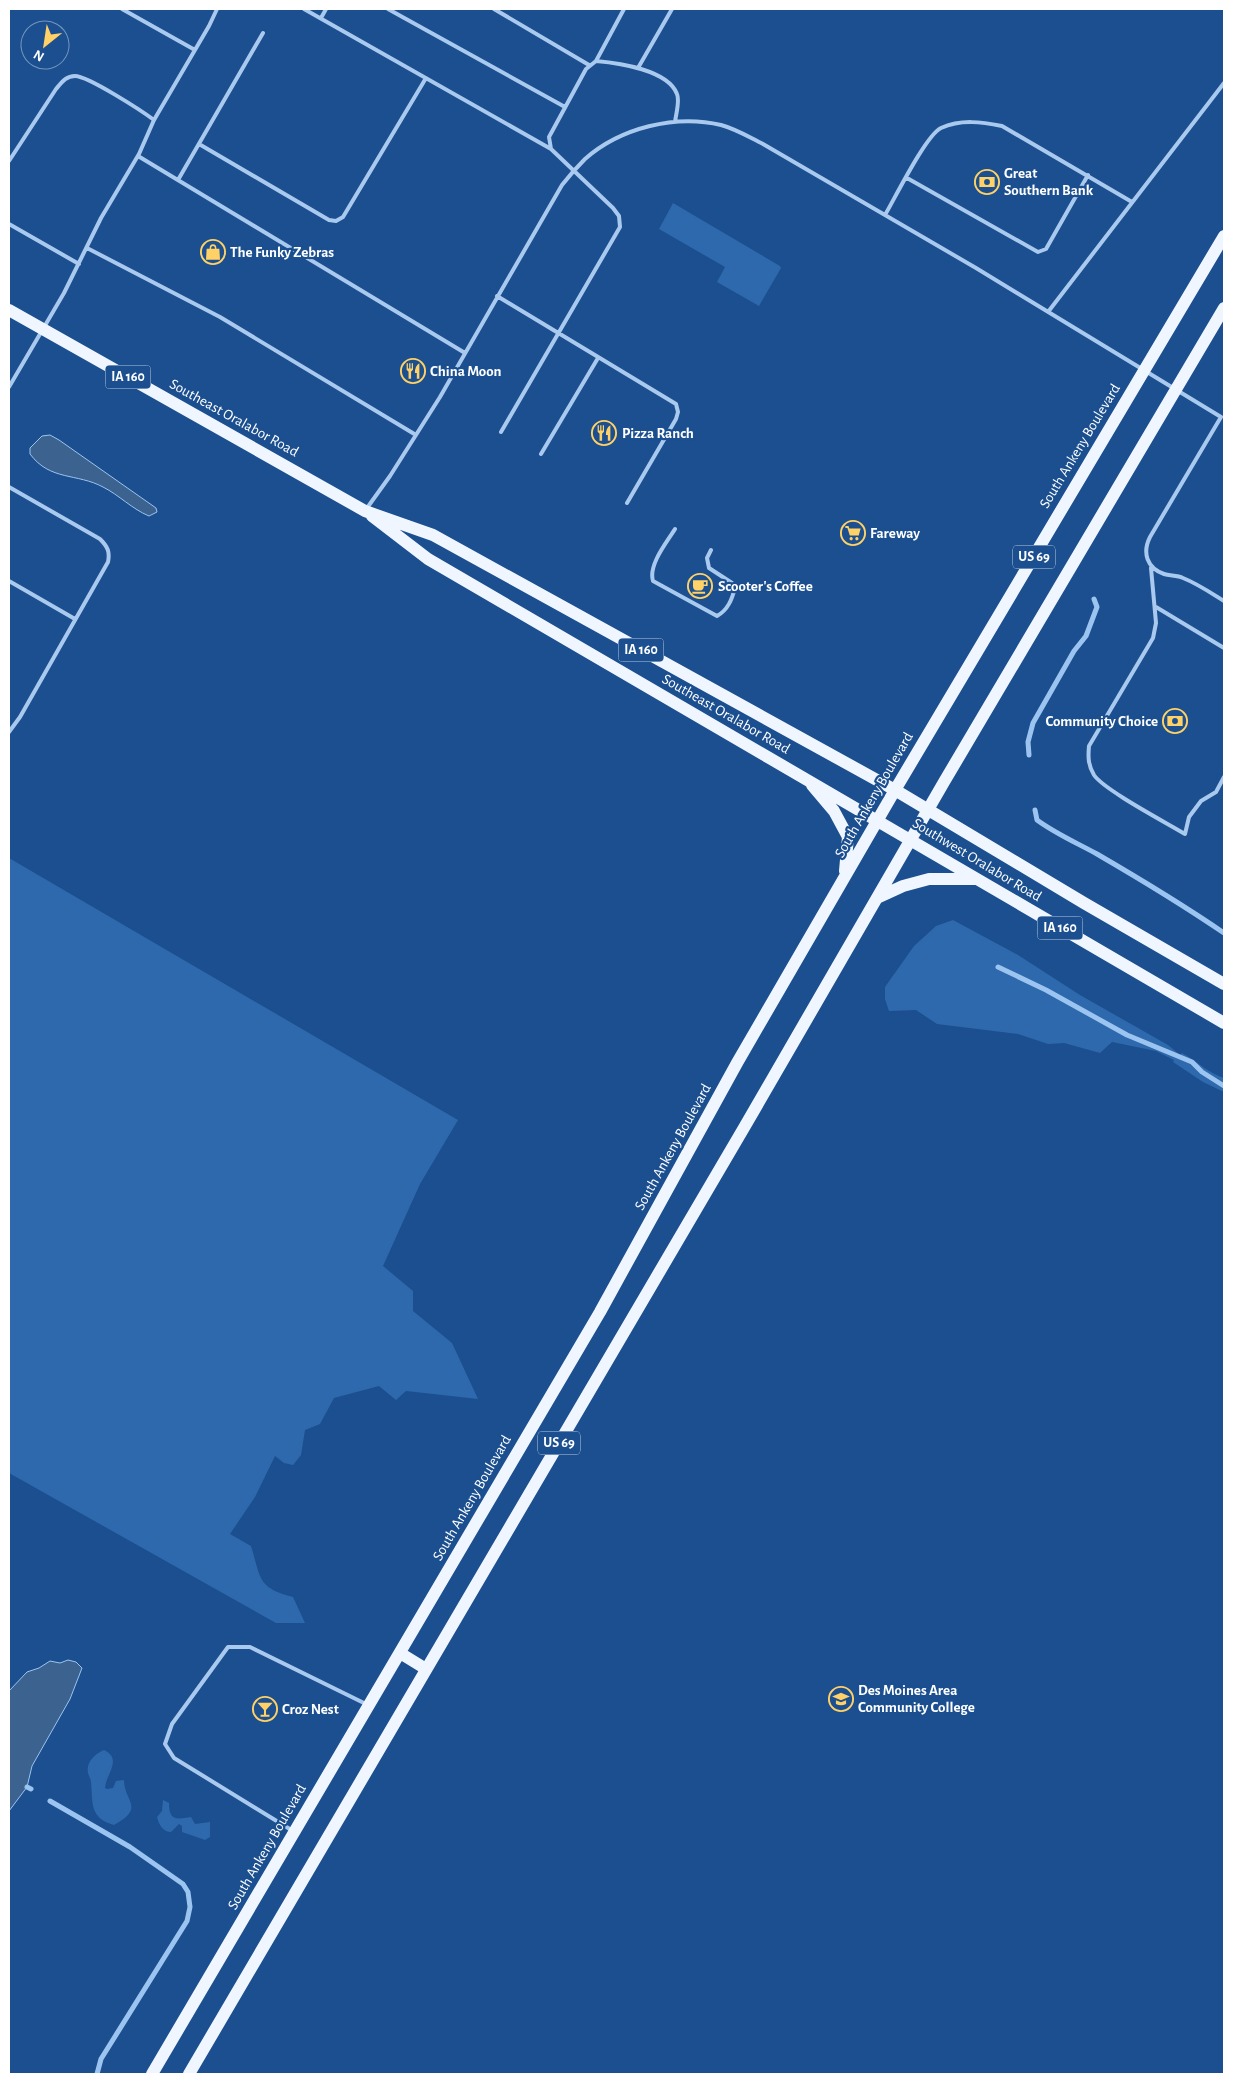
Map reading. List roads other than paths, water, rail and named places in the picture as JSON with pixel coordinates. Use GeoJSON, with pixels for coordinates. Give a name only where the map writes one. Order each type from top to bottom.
{"type":"FeatureCollection","features":[{"type":"Feature","properties":{"kind":"main road","name":"South Ankeny Boulevard"},"geometry":{"type":"LineString","coordinates":[[152,2074],[617,1283],[737,1063],[895,790],[1224,236]]}},
{"type":"Feature","properties":{"kind":"main road","name":"US 69"},"geometry":{"type":"LineString","coordinates":[[189,2074],[1224,308]]}},
{"type":"Feature","properties":{"kind":"main road","name":"Southeast Oralabor Road"},"geometry":{"type":"LineString","coordinates":[[9,310],[365,511],[428,559],[567,642],[896,831]]}},
{"type":"Feature","properties":{"kind":"main road","name":"Southeast Oralabor Road"},"geometry":{"type":"LineString","coordinates":[[365,511],[433,535],[912,800]]}},
{"type":"Feature","properties":{"kind":"main road"},"geometry":{"type":"LineString","coordinates":[[806,778],[834,811],[848,838],[844,878]]}},
{"type":"Feature","properties":{"kind":"main road","name":"Southwest Oralabor Road"},"geometry":{"type":"LineString","coordinates":[[912,800],[1224,984]]}},
{"type":"Feature","properties":{"kind":"main road","name":"Southwest Oralabor Road"},"geometry":{"type":"LineString","coordinates":[[896,831],[1224,1023]]}},
{"type":"Feature","properties":{"kind":"main road"},"geometry":{"type":"LineString","coordinates":[[879,897],[904,886],[929,879],[976,879]]}},
{"type":"Feature","properties":{"kind":"main road"},"geometry":{"type":"LineString","coordinates":[[400,1653],[426,1669]]}},
{"type":"Feature","properties":{"kind":"lane"},"geometry":{"type":"LineString","coordinates":[[122,9],[195,50]]}},
{"type":"Feature","properties":{"kind":"lane"},"geometry":{"type":"LineString","coordinates":[[9,387],[44,330],[101,218],[138,156],[154,120],[217,9]]}},
{"type":"Feature","properties":{"kind":"lane"},"geometry":{"type":"LineString","coordinates":[[304,9],[551,149],[575,170],[619,216],[620,227],[501,432]]}},
{"type":"Feature","properties":{"kind":"lane"},"geometry":{"type":"LineString","coordinates":[[320,18],[326,9]]}},
{"type":"Feature","properties":{"kind":"lane"},"geometry":{"type":"LineString","coordinates":[[388,9],[565,107]]}},
{"type":"Feature","properties":{"kind":"lane"},"geometry":{"type":"LineString","coordinates":[[494,9],[589,65]]}},
{"type":"Feature","properties":{"kind":"lane"},"geometry":{"type":"LineString","coordinates":[[551,149],[549,136],[589,65],[596,61],[624,9]]}},
{"type":"Feature","properties":{"kind":"lane"},"geometry":{"type":"LineString","coordinates":[[638,68],[672,9]]}},
{"type":"Feature","properties":{"kind":"lane"},"geometry":{"type":"LineString","coordinates":[[178,180],[264,33]]}},
{"type":"Feature","properties":{"kind":"lane"},"geometry":{"type":"LineString","coordinates":[[596,61],[645,70],[672,86],[678,96],[676,122]]}},
{"type":"Feature","properties":{"kind":"lane"},"geometry":{"type":"LineString","coordinates":[[9,161],[56,88],[66,78],[76,76],[88,80],[154,120]]}},
{"type":"Feature","properties":{"kind":"lane"},"geometry":{"type":"LineString","coordinates":[[199,144],[329,220],[336,221],[343,217],[426,78]]}},
{"type":"Feature","properties":{"kind":"lane"},"geometry":{"type":"LineString","coordinates":[[1048,312],[1224,82]]}},
{"type":"Feature","properties":{"kind":"lane"},"geometry":{"type":"LineString","coordinates":[[365,511],[416,436],[562,185],[585,159],[612,140],[653,126],[676,122],[700,122],[742,132],[885,215],[1221,417],[1147,543],[1147,559],[1151,568],[1156,607],[1156,623],[1153,638],[1090,746],[1088,762],[1095,777],[1110,789],[1185,834],[1189,817],[1201,801],[1216,792],[1224,777]]}},
{"type":"Feature","properties":{"kind":"lane"},"geometry":{"type":"LineString","coordinates":[[885,215],[924,148],[939,129],[958,123],[981,122],[1002,126],[1132,202]]}},
{"type":"Feature","properties":{"kind":"lane"},"geometry":{"type":"LineString","coordinates":[[138,156],[465,354]]}},
{"type":"Feature","properties":{"kind":"lane"},"geometry":{"type":"LineString","coordinates":[[907,178],[1027,247],[1041,252],[1046,248],[1088,175]]}},
{"type":"Feature","properties":{"kind":"lane"},"geometry":{"type":"LineString","coordinates":[[9,224],[79,264]]}},
{"type":"Feature","properties":{"kind":"lane"},"geometry":{"type":"LineString","coordinates":[[86,248],[220,318],[416,436]]}},
{"type":"Feature","properties":{"kind":"lane"},"geometry":{"type":"LineString","coordinates":[[496,296],[676,404],[678,412],[676,419],[626,502]]}},
{"type":"Feature","properties":{"kind":"lane"},"geometry":{"type":"LineString","coordinates":[[541,454],[598,358]]}},
{"type":"Feature","properties":{"kind":"lane"},"geometry":{"type":"LineString","coordinates":[[9,487],[100,539],[107,546],[110,554],[108,562],[20,717],[9,732]]}},
{"type":"Feature","properties":{"kind":"lane"},"geometry":{"type":"LineString","coordinates":[[675,529],[654,564],[651,575],[653,581],[717,616],[724,612],[732,599],[735,588],[709,568],[707,558],[711,550]]}},
{"type":"Feature","properties":{"kind":"lane"},"geometry":{"type":"LineString","coordinates":[[1151,568],[1164,574],[1182,577],[1224,601]]}},
{"type":"Feature","properties":{"kind":"lane"},"geometry":{"type":"LineString","coordinates":[[9,582],[75,620]]}},
{"type":"Feature","properties":{"kind":"lane"},"geometry":{"type":"LineString","coordinates":[[1156,607],[1224,648]]}},
{"type":"Feature","properties":{"kind":"lane"},"geometry":{"type":"LineString","coordinates":[[295,1832],[174,1758],[165,1744],[172,1724],[228,1647],[250,1648],[369,1706]]}},
{"type":"Feature","properties":{"kind":"waterway"},"geometry":{"type":"LineString","coordinates":[[1029,755],[1028,742],[1033,723],[1074,651],[1086,636],[1097,607],[1094,599]]}},
{"type":"Feature","properties":{"kind":"waterway"},"geometry":{"type":"LineString","coordinates":[[1035,810],[1037,820],[1044,825],[1129,873],[1224,933]]}},
{"type":"Feature","properties":{"kind":"waterway"},"geometry":{"type":"LineString","coordinates":[[998,967],[1046,990],[1127,1035],[1192,1062],[1202,1072],[1224,1086]]}},
{"type":"Feature","properties":{"kind":"waterway"},"geometry":{"type":"LineString","coordinates":[[27,1787],[31,1789]]}},
{"type":"Feature","properties":{"kind":"waterway"},"geometry":{"type":"LineString","coordinates":[[50,1801],[130,1847],[183,1884],[188,1892],[190,1907],[187,1921],[101,2059],[97,2074]]}},
{"type":"Feature","properties":{"kind":"place","name":"Great Southern Bank"},"geometry":{"type":"Point","coordinates":[987,182]}},
{"type":"Feature","properties":{"kind":"place","name":"The Funky Zebras"},"geometry":{"type":"Point","coordinates":[213,252]}},
{"type":"Feature","properties":{"kind":"place","name":"China Moon"},"geometry":{"type":"Point","coordinates":[413,371]}},
{"type":"Feature","properties":{"kind":"place","name":"Pizza Ranch"},"geometry":{"type":"Point","coordinates":[604,433]}},
{"type":"Feature","properties":{"kind":"place","name":"Fareway"},"geometry":{"type":"Point","coordinates":[853,533]}},
{"type":"Feature","properties":{"kind":"place","name":"Scooter's Coffee"},"geometry":{"type":"Point","coordinates":[700,586]}},
{"type":"Feature","properties":{"kind":"place","name":"Community Choice"},"geometry":{"type":"Point","coordinates":[1175,721]}},
{"type":"Feature","properties":{"kind":"place","name":"Des Moines Area Community College"},"geometry":{"type":"Point","coordinates":[841,1699]}},
{"type":"Feature","properties":{"kind":"place","name":"Croz Nest"},"geometry":{"type":"Point","coordinates":[265,1709]}}]}
